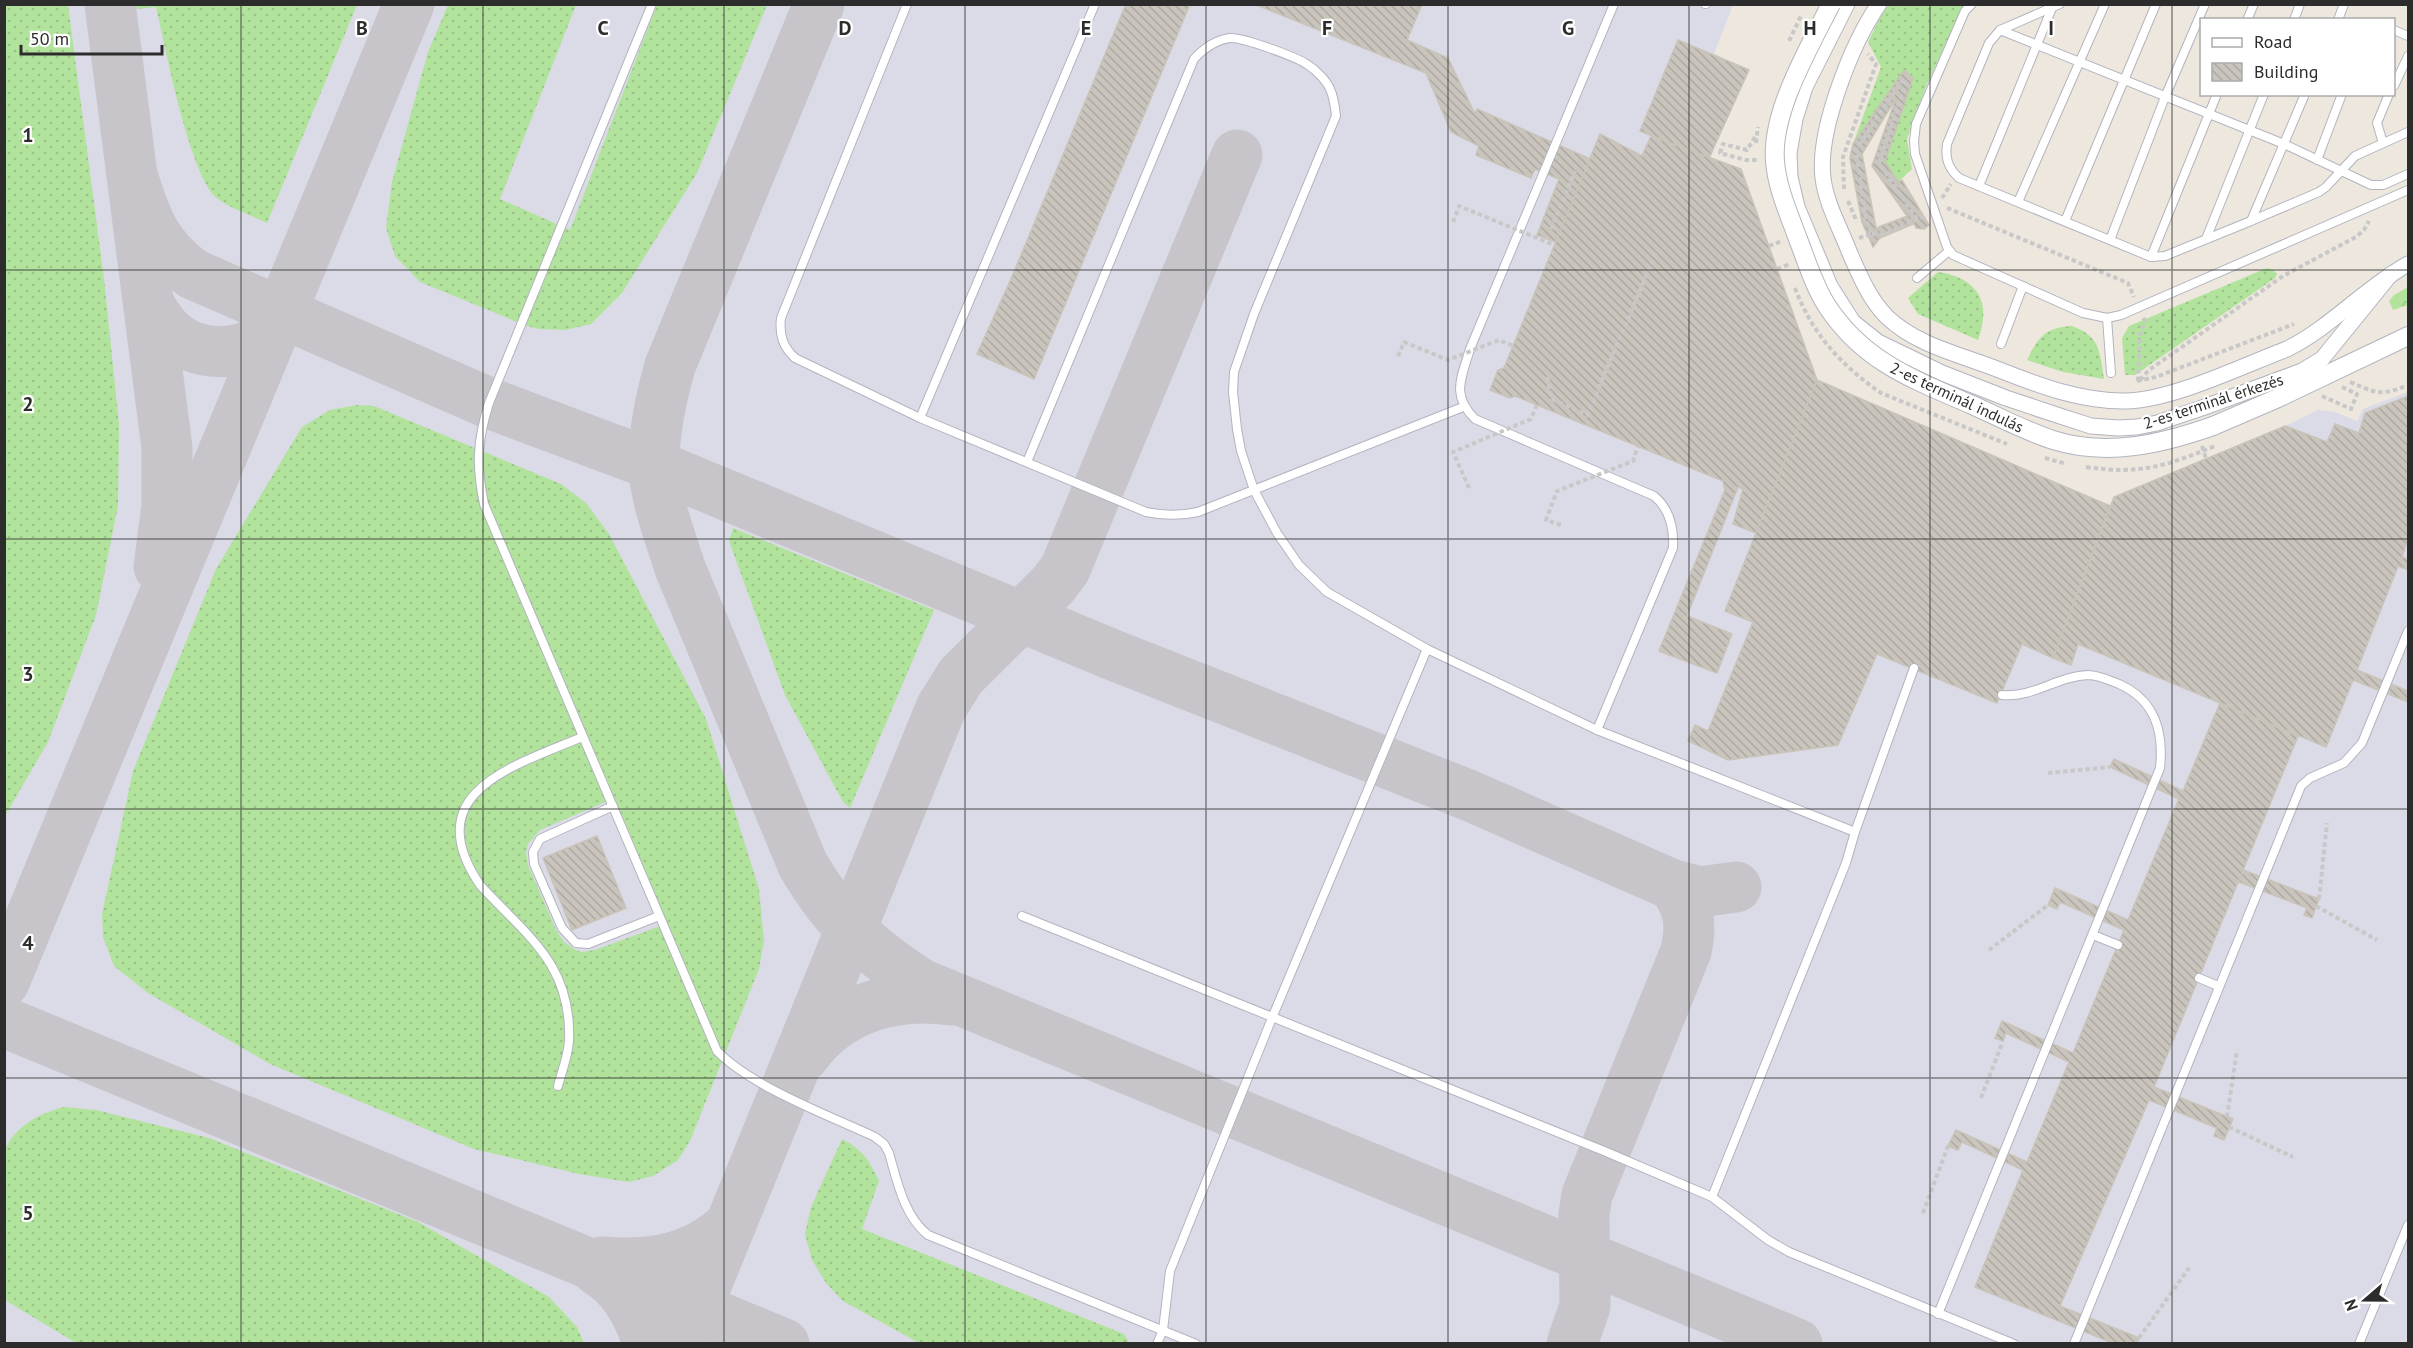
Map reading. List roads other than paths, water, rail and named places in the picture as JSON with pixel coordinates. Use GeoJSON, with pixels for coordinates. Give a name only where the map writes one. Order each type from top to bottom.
{"type":"FeatureCollection","features":[{"type":"Feature","properties":{"kind":"street","name":"2-es terminál indulás"},"geometry":{"type":"LineString","coordinates":[[1831,4],[1791,85],[1776,142],[1777,177],[1812,275],[1827,305],[1860,346],[1901,374],[2039,435],[2070,444],[2112,448],[2149,444],[2205,429],[2278,399],[2409,336]]}},
{"type":"Feature","properties":{"kind":"street","name":"2-es terminál érkezés"},"geometry":{"type":"LineString","coordinates":[[1847,4],[1805,87],[1794,119],[1789,153],[1790,177],[1797,207],[1830,286],[1853,322],[1878,342],[1942,373],[2060,416],[2091,426],[2137,427],[2202,408],[2302,371],[2322,359],[2391,274]]}},
{"type":"Feature","properties":{"kind":"street","name":"2-es terminál érkezés"},"geometry":{"type":"LineString","coordinates":[[1879,4],[1856,46],[1834,103],[1826,129],[1822,155],[1823,180],[1838,224],[1865,287],[1875,304],[1888,318],[1923,341],[2049,389],[2094,399],[2140,400],[2171,393],[2287,349],[2324,327],[2391,274],[2409,264]]}},
{"type":"Feature","properties":{"kind":"lane"},"geometry":{"type":"LineString","coordinates":[[652,4],[489,403],[478,449],[477,465],[484,504],[717,1051],[728,1062],[783,1095],[875,1137],[884,1144],[909,1214],[917,1227],[928,1235],[1196,1344]]}},
{"type":"Feature","properties":{"kind":"lane"},"geometry":{"type":"LineString","coordinates":[[907,4],[781,318],[780,328],[785,346],[795,358],[920,418],[1160,516],[1179,516],[1198,512],[1463,406]]}},
{"type":"Feature","properties":{"kind":"lane"},"geometry":{"type":"LineString","coordinates":[[920,418],[1095,4]]}},
{"type":"Feature","properties":{"kind":"lane"},"geometry":{"type":"LineString","coordinates":[[1597,730],[1672,548],[1672,530],[1666,509],[1654,496],[1475,419],[1463,406],[1460,383],[1470,349],[1614,4]]}},
{"type":"Feature","properties":{"kind":"lane"},"geometry":{"type":"LineString","coordinates":[[1972,4],[1965,11],[1916,124],[1915,154],[1934,211],[1953,255],[2083,313],[2106,318],[2121,315],[2409,190]]}},
{"type":"Feature","properties":{"kind":"lane"},"geometry":{"type":"LineString","coordinates":[[2060,4],[2000,30],[1989,43],[1947,144],[1945,155],[1956,176],[2151,257],[2159,258],[2319,192],[2355,156],[2409,132]]}},
{"type":"Feature","properties":{"kind":"lane"},"geometry":{"type":"LineString","coordinates":[[2018,202],[2105,4]]}},
{"type":"Feature","properties":{"kind":"lane"},"geometry":{"type":"LineString","coordinates":[[2065,222],[2156,4]]}},
{"type":"Feature","properties":{"kind":"lane"},"geometry":{"type":"LineString","coordinates":[[2110,240],[2165,97],[2205,4]]}},
{"type":"Feature","properties":{"kind":"lane"},"geometry":{"type":"LineString","coordinates":[[2248,18],[2254,4]]}},
{"type":"Feature","properties":{"kind":"lane"},"geometry":{"type":"LineString","coordinates":[[1979,186],[2052,8]]}},
{"type":"Feature","properties":{"kind":"lane"},"geometry":{"type":"LineString","coordinates":[[2000,30],[2284,144],[2371,185],[2383,185],[2409,174]]}},
{"type":"Feature","properties":{"kind":"lane"},"geometry":{"type":"LineString","coordinates":[[2395,30],[2409,36]]}},
{"type":"Feature","properties":{"kind":"lane"},"geometry":{"type":"LineString","coordinates":[[1027,462],[1188,68],[1203,49],[1229,38],[1241,38],[1308,64],[1330,88],[1336,116],[1254,314],[1234,372],[1233,392],[1241,451],[1254,490],[1276,533],[1299,564],[1327,592],[1427,649],[1597,730],[1855,832]]}},
{"type":"Feature","properties":{"kind":"lane"},"geometry":{"type":"LineString","coordinates":[[2395,84],[2409,56]]}},
{"type":"Feature","properties":{"kind":"lane"},"geometry":{"type":"LineString","coordinates":[[2151,257],[2216,96]]}},
{"type":"Feature","properties":{"kind":"lane"},"geometry":{"type":"LineString","coordinates":[[2206,239],[2263,96]]}},
{"type":"Feature","properties":{"kind":"lane"},"geometry":{"type":"LineString","coordinates":[[2251,221],[2304,96]]}},
{"type":"Feature","properties":{"kind":"lane"},"geometry":{"type":"LineString","coordinates":[[2317,160],[2341,96]]}},
{"type":"Feature","properties":{"kind":"lane"},"geometry":{"type":"LineString","coordinates":[[2383,143],[2377,123],[2388,96]]}},
{"type":"Feature","properties":{"kind":"lane"},"geometry":{"type":"LineString","coordinates":[[1917,278],[1949,250]]}},
{"type":"Feature","properties":{"kind":"lane"},"geometry":{"type":"LineString","coordinates":[[2001,344],[2023,286]]}},
{"type":"Feature","properties":{"kind":"lane"},"geometry":{"type":"LineString","coordinates":[[2106,318],[2111,373]]}},
{"type":"Feature","properties":{"kind":"lane"},"geometry":{"type":"LineString","coordinates":[[2074,1344],[2301,786],[2310,778],[2344,763],[2362,743],[2409,631]]}},
{"type":"Feature","properties":{"kind":"lane"},"geometry":{"type":"LineString","coordinates":[[1157,1344],[1163,1330],[1170,1271],[1272,1018],[1427,649]]}},
{"type":"Feature","properties":{"kind":"lane"},"geometry":{"type":"LineString","coordinates":[[1712,1197],[1846,863],[1914,669]]}},
{"type":"Feature","properties":{"kind":"lane"},"geometry":{"type":"LineString","coordinates":[[1938,1314],[2094,935],[2160,768],[2162,753],[2157,724],[2143,699],[2130,689],[2097,676],[2076,677],[2026,694],[2002,695]]}},
{"type":"Feature","properties":{"kind":"lane"},"geometry":{"type":"LineString","coordinates":[[558,1086],[569,1040],[566,998],[561,982],[546,954],[480,885],[471,872],[465,858],[461,822],[464,811],[480,786],[514,766],[582,737]]}},
{"type":"Feature","properties":{"kind":"lane"},"geometry":{"type":"LineString","coordinates":[[612,806],[540,839],[532,852],[534,864],[562,928],[576,943],[588,944],[659,916]]}},
{"type":"Feature","properties":{"kind":"lane"},"geometry":{"type":"LineString","coordinates":[[1022,916],[1604,1151],[1712,1197],[1768,1240],[1789,1252],[2014,1344]]}},
{"type":"Feature","properties":{"kind":"lane"},"geometry":{"type":"LineString","coordinates":[[2094,935],[2118,945]]}},
{"type":"Feature","properties":{"kind":"lane"},"geometry":{"type":"LineString","coordinates":[[2199,978],[2218,986]]}},
{"type":"Feature","properties":{"kind":"lane"},"geometry":{"type":"LineString","coordinates":[[2359,1344],[2409,1225]]}}]}
